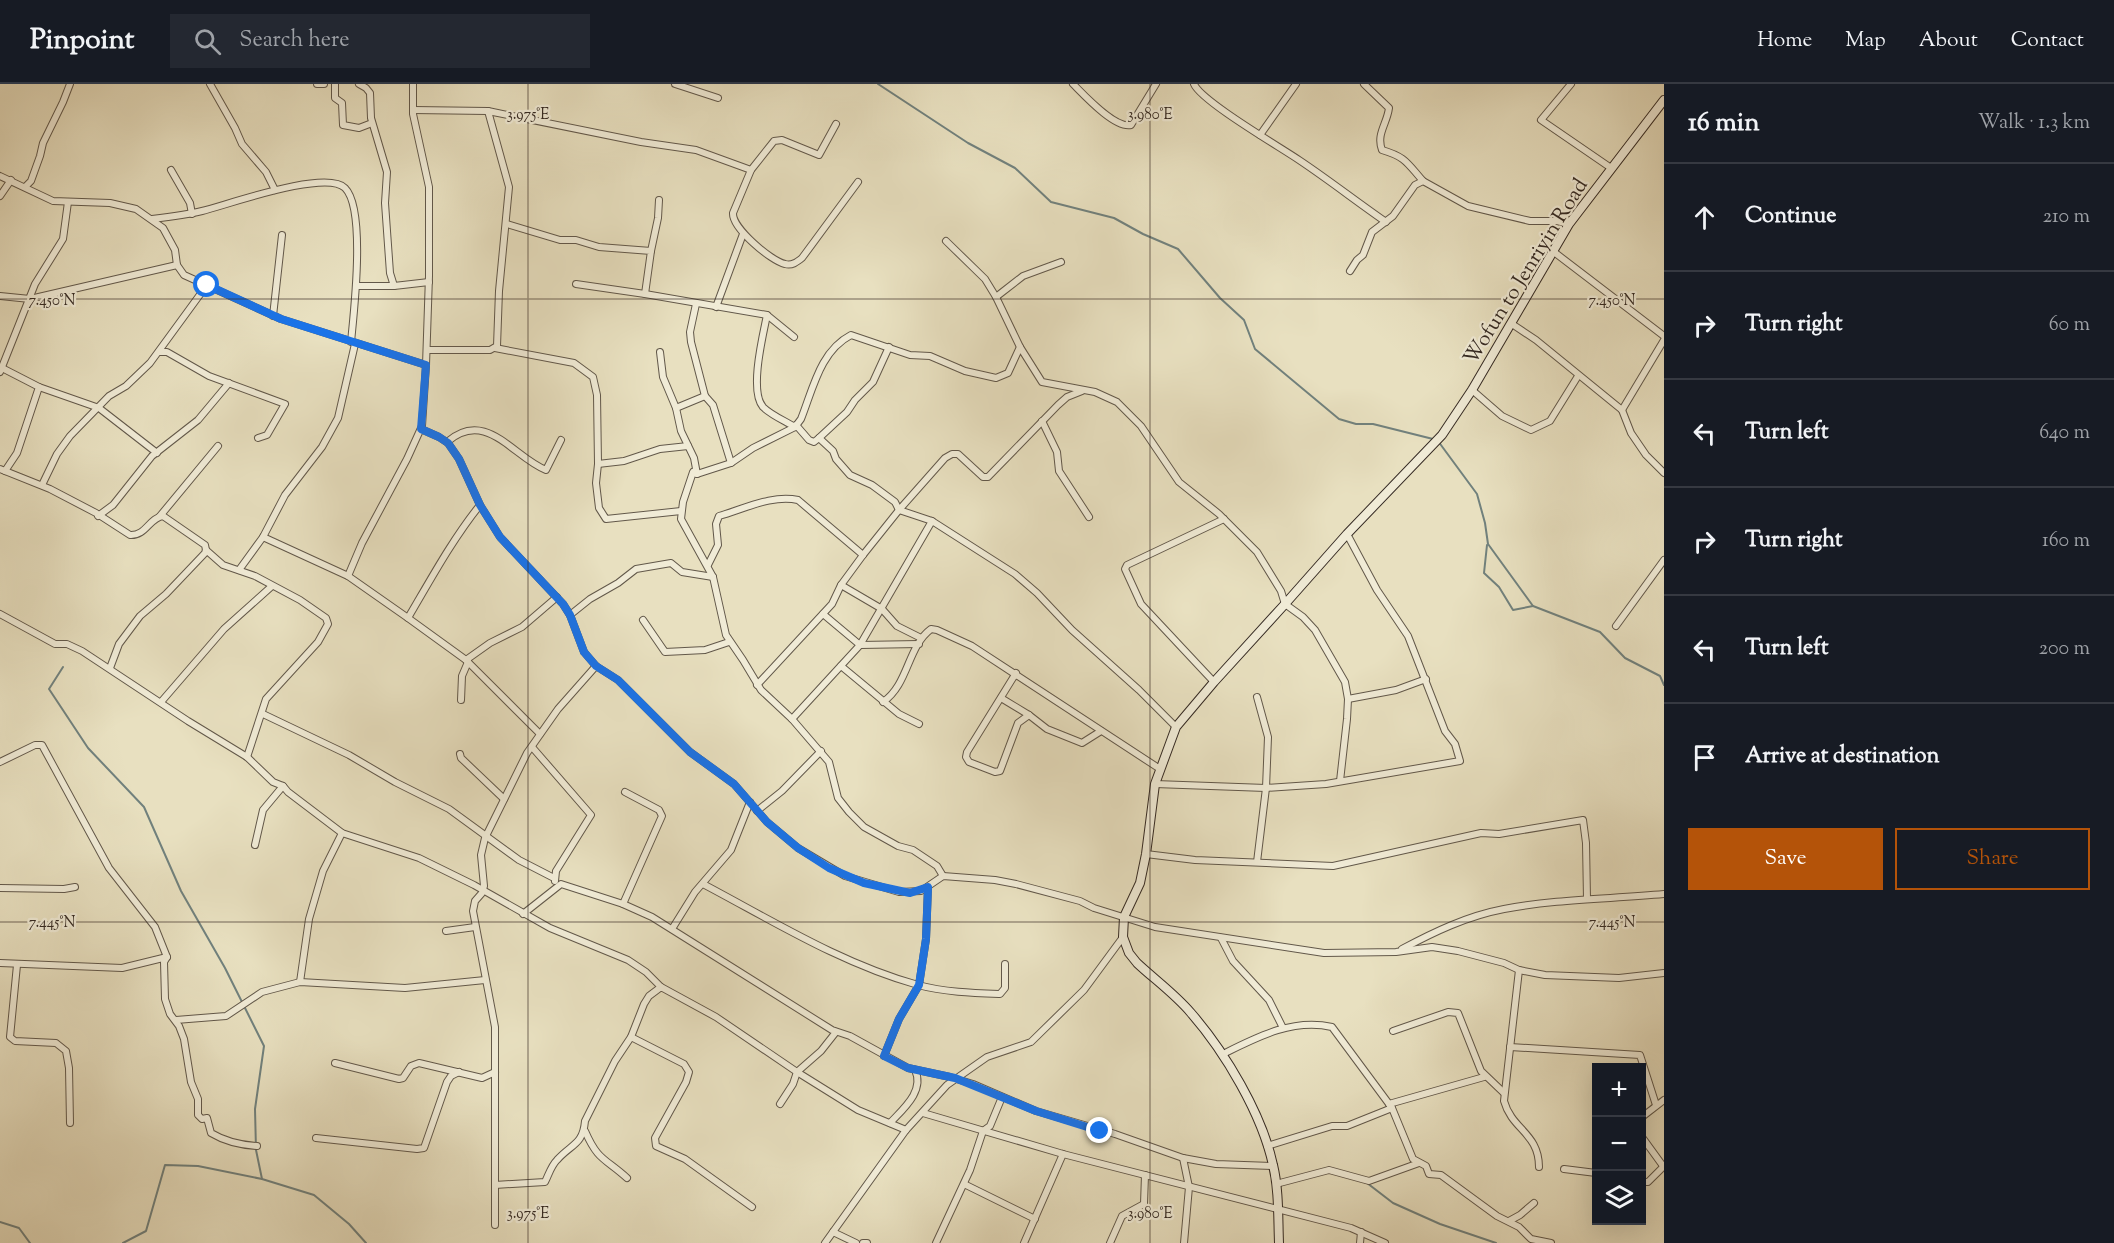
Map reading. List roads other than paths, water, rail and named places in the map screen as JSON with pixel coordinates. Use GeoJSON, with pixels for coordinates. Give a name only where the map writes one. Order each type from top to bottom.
{"type":"FeatureCollection","features":[{"type":"Feature","properties":{"kind":"street"},"geometry":{"type":"LineString","coordinates":[[25,188],[31,181],[43,143],[70,84]]}},
{"type":"Feature","properties":{"kind":"street"},"geometry":{"type":"LineString","coordinates":[[210,84],[242,144],[266,172],[275,190]]}},
{"type":"Feature","properties":{"kind":"street"},"geometry":{"type":"LineString","coordinates":[[317,84],[324,84]]}},
{"type":"Feature","properties":{"kind":"street"},"geometry":{"type":"LineString","coordinates":[[335,84],[336,99],[342,103],[343,125],[359,128],[372,123]]}},
{"type":"Feature","properties":{"kind":"street"},"geometry":{"type":"LineString","coordinates":[[359,84],[370,93],[372,123],[387,172],[386,202],[390,273],[394,286]]}},
{"type":"Feature","properties":{"kind":"street"},"geometry":{"type":"LineString","coordinates":[[348,576],[362,543],[421,429],[427,350],[429,187],[413,110],[413,84]]}},
{"type":"Feature","properties":{"kind":"street"},"geometry":{"type":"LineString","coordinates":[[675,84],[718,98]]}},
{"type":"Feature","properties":{"kind":"street"},"geometry":{"type":"LineString","coordinates":[[1073,84],[1116,122],[1128,126],[1131,125],[1156,84]]}},
{"type":"Feature","properties":{"kind":"street"},"geometry":{"type":"LineString","coordinates":[[1194,84],[1205,96],[1386,222]]}},
{"type":"Feature","properties":{"kind":"street"},"geometry":{"type":"LineString","coordinates":[[1260,135],[1296,84]]}},
{"type":"Feature","properties":{"kind":"street"},"geometry":{"type":"LineString","coordinates":[[1364,84],[1389,108],[1380,134],[1379,144],[1382,150],[1399,155],[1406,160],[1423,182],[1468,206],[1530,221],[1557,221],[1569,224]]}},
{"type":"Feature","properties":{"kind":"street"},"geometry":{"type":"LineString","coordinates":[[1571,84],[1541,120],[1611,168]]}},
{"type":"Feature","properties":{"kind":"street","name":"Wofun to Jenriyin Road"},"geometry":{"type":"LineString","coordinates":[[1124,917],[1140,883],[1155,784],[1176,727],[1347,534],[1442,435],[1512,324],[1569,224],[1664,100]]}},
{"type":"Feature","properties":{"kind":"street"},"geometry":{"type":"LineString","coordinates":[[413,110],[488,111],[630,140],[696,150],[751,170]]}},
{"type":"Feature","properties":{"kind":"street"},"geometry":{"type":"LineString","coordinates":[[488,111],[509,187],[499,291],[498,342],[495,348]]}},
{"type":"Feature","properties":{"kind":"street"},"geometry":{"type":"LineString","coordinates":[[836,124],[819,155],[777,140],[751,170],[733,213],[733,219],[743,234],[784,264],[794,263],[802,258],[858,182]]}},
{"type":"Feature","properties":{"kind":"street"},"geometry":{"type":"LineString","coordinates":[[171,170],[190,203],[192,213]]}},
{"type":"Feature","properties":{"kind":"street"},"geometry":{"type":"LineString","coordinates":[[0,176],[53,201],[124,205],[136,209],[163,228],[175,250],[177,265],[184,275],[273,316],[426,365]]}},
{"type":"Feature","properties":{"kind":"street"},"geometry":{"type":"LineString","coordinates":[[0,196],[11,180]]}},
{"type":"Feature","properties":{"kind":"street"},"geometry":{"type":"LineString","coordinates":[[1350,271],[1363,255],[1372,232],[1393,216],[1415,185],[1423,182]]}},
{"type":"Feature","properties":{"kind":"street"},"geometry":{"type":"LineString","coordinates":[[152,219],[192,213],[296,185],[333,183],[345,188],[354,207],[358,260],[353,343],[338,418],[322,447],[285,495],[263,537],[239,570]]}},
{"type":"Feature","properties":{"kind":"street"},"geometry":{"type":"LineString","coordinates":[[645,294],[659,200]]}},
{"type":"Feature","properties":{"kind":"street"},"geometry":{"type":"LineString","coordinates":[[68,202],[63,239],[35,284],[1,370],[39,387],[99,408],[157,453]]}},
{"type":"Feature","properties":{"kind":"street"},"geometry":{"type":"LineString","coordinates":[[507,224],[560,240],[576,240],[599,247],[651,251]]}},
{"type":"Feature","properties":{"kind":"street"},"geometry":{"type":"LineString","coordinates":[[716,307],[743,234]]}},
{"type":"Feature","properties":{"kind":"street"},"geometry":{"type":"LineString","coordinates":[[273,316],[282,235]]}},
{"type":"Feature","properties":{"kind":"street"},"geometry":{"type":"LineString","coordinates":[[945,241],[985,279],[1020,347],[1042,382],[1095,392],[1117,402],[1141,426],[1179,482],[1224,519],[1257,552],[1281,591],[1285,604],[1303,617],[1322,639],[1345,682],[1348,699],[1340,781]]}},
{"type":"Feature","properties":{"kind":"street"},"geometry":{"type":"LineString","coordinates":[[1554,252],[1664,336]]}},
{"type":"Feature","properties":{"kind":"street"},"geometry":{"type":"LineString","coordinates":[[996,297],[1023,276],[1061,262]]}},
{"type":"Feature","properties":{"kind":"street"},"geometry":{"type":"LineString","coordinates":[[0,296],[30,299],[177,265]]}},
{"type":"Feature","properties":{"kind":"street"},"geometry":{"type":"LineString","coordinates":[[357,286],[394,286],[429,282]]}},
{"type":"Feature","properties":{"kind":"street"},"geometry":{"type":"LineString","coordinates":[[576,284],[767,315],[794,337]]}},
{"type":"Feature","properties":{"kind":"street"},"geometry":{"type":"LineString","coordinates":[[42,485],[62,446],[109,396],[130,383],[159,352],[207,285]]}},
{"type":"Feature","properties":{"kind":"street"},"geometry":{"type":"LineString","coordinates":[[696,304],[690,332],[691,342],[705,396],[713,405],[731,463]]}},
{"type":"Feature","properties":{"kind":"street"},"geometry":{"type":"LineString","coordinates":[[767,315],[757,367],[760,398],[763,406],[795,426],[808,440],[814,442],[847,412],[855,400],[873,382],[889,347]]}},
{"type":"Feature","properties":{"kind":"street"},"geometry":{"type":"LineString","coordinates":[[1512,324],[1536,340],[1622,410],[1631,433],[1646,455],[1664,473]]}},
{"type":"Feature","properties":{"kind":"street"},"geometry":{"type":"LineString","coordinates":[[943,876],[937,866],[913,850],[898,846],[864,827],[838,798],[832,768],[821,751],[757,685],[743,660],[729,642],[713,577],[684,528],[681,511],[693,472],[697,474],[731,463],[753,448],[795,426],[801,419],[825,358],[851,335],[910,355],[930,356],[965,371],[996,378],[1008,374],[1020,347]]}},
{"type":"Feature","properties":{"kind":"street"},"geometry":{"type":"LineString","coordinates":[[1622,410],[1664,340]]}},
{"type":"Feature","properties":{"kind":"street"},"geometry":{"type":"LineString","coordinates":[[427,350],[490,350],[495,348],[574,363],[592,377],[597,396],[596,483],[599,508],[606,519],[681,511]]}},
{"type":"Feature","properties":{"kind":"street"},"geometry":{"type":"LineString","coordinates":[[159,352],[167,351],[209,376],[285,404],[267,435],[258,438]]}},
{"type":"Feature","properties":{"kind":"street"},"geometry":{"type":"LineString","coordinates":[[660,352],[663,377],[676,408],[678,423],[693,458],[697,474]]}},
{"type":"Feature","properties":{"kind":"street"},"geometry":{"type":"LineString","coordinates":[[1472,390],[1502,416],[1531,430],[1550,421],[1578,376]]}},
{"type":"Feature","properties":{"kind":"street"},"geometry":{"type":"LineString","coordinates":[[98,516],[112,505],[157,453],[193,425],[229,383]]}},
{"type":"Feature","properties":{"kind":"street"},"geometry":{"type":"LineString","coordinates":[[39,387],[17,453],[2,470],[42,485],[96,513],[125,533],[136,536],[160,516],[218,446]]}},
{"type":"Feature","properties":{"kind":"street"},"geometry":{"type":"LineString","coordinates":[[757,685],[823,614],[837,597],[841,585],[863,555],[945,458],[958,454],[982,477],[988,477],[1067,397],[1083,391]]}},
{"type":"Feature","properties":{"kind":"street"},"geometry":{"type":"LineString","coordinates":[[676,408],[705,396]]}},
{"type":"Feature","properties":{"kind":"street"},"geometry":{"type":"LineString","coordinates":[[1042,421],[1054,445],[1059,471],[1089,517]]}},
{"type":"Feature","properties":{"kind":"street"},"geometry":{"type":"LineString","coordinates":[[421,429],[447,442],[459,459],[480,505],[506,546],[557,597],[570,615],[584,652],[596,666],[618,680],[690,752],[728,778],[767,822],[798,848],[845,876],[899,892],[910,893],[928,887],[943,876],[995,880],[1080,901],[1155,927],[1324,953],[1396,952],[1432,947],[1448,949],[1504,963],[1519,970],[1545,975],[1619,978],[1664,973]]}},
{"type":"Feature","properties":{"kind":"street"},"geometry":{"type":"LineString","coordinates":[[447,442],[464,432],[486,431],[538,467],[546,470],[561,440]]}},
{"type":"Feature","properties":{"kind":"street"},"geometry":{"type":"LineString","coordinates":[[819,438],[833,451],[850,476],[872,485],[895,502],[899,510],[932,521],[1015,574],[1176,727]]}},
{"type":"Feature","properties":{"kind":"street"},"geometry":{"type":"LineString","coordinates":[[598,464],[624,461],[660,449],[688,446]]}},
{"type":"Feature","properties":{"kind":"street"},"geometry":{"type":"LineString","coordinates":[[708,566],[718,545],[716,524],[719,516],[773,499],[789,498],[798,501],[863,555]]}},
{"type":"Feature","properties":{"kind":"street"},"geometry":{"type":"LineString","coordinates":[[408,618],[449,549],[480,505]]}},
{"type":"Feature","properties":{"kind":"street"},"geometry":{"type":"LineString","coordinates":[[160,516],[168,518],[188,531],[205,545],[206,550],[223,565],[255,576],[326,618],[328,624],[318,642],[268,696],[247,757]]}},
{"type":"Feature","properties":{"kind":"street"},"geometry":{"type":"LineString","coordinates":[[1214,682],[1141,604],[1125,569],[1127,565],[1224,519]]}},
{"type":"Feature","properties":{"kind":"street"},"geometry":{"type":"LineString","coordinates":[[792,719],[860,645],[932,521]]}},
{"type":"Feature","properties":{"kind":"street"},"geometry":{"type":"LineString","coordinates":[[1155,784],[1266,788],[1326,784],[1460,761],[1455,744],[1445,731],[1408,636],[1377,590],[1347,534]]}},
{"type":"Feature","properties":{"kind":"street"},"geometry":{"type":"LineString","coordinates":[[263,537],[348,576],[408,618],[467,661],[540,734]]}},
{"type":"Feature","properties":{"kind":"street"},"geometry":{"type":"LineString","coordinates":[[110,668],[119,644],[140,616],[166,594],[206,550]]}},
{"type":"Feature","properties":{"kind":"street"},"geometry":{"type":"LineString","coordinates":[[1616,626],[1664,560]]}},
{"type":"Feature","properties":{"kind":"street"},"geometry":{"type":"LineString","coordinates":[[570,615],[636,569],[667,563],[684,573],[713,577]]}},
{"type":"Feature","properties":{"kind":"street"},"geometry":{"type":"LineString","coordinates":[[841,585],[882,609],[897,626],[920,641]]}},
{"type":"Feature","properties":{"kind":"street"},"geometry":{"type":"LineString","coordinates":[[160,702],[224,629],[272,586]]}},
{"type":"Feature","properties":{"kind":"street"},"geometry":{"type":"LineString","coordinates":[[460,700],[462,676],[467,661],[490,643],[522,627],[557,597]]}},
{"type":"Feature","properties":{"kind":"street"},"geometry":{"type":"LineString","coordinates":[[0,614],[55,644],[67,644],[82,651],[110,668],[247,757],[273,782],[283,786],[342,833],[419,858],[483,890],[550,928],[628,960],[646,972],[661,987],[716,1017],[858,1110],[906,1130]]}},
{"type":"Feature","properties":{"kind":"street"},"geometry":{"type":"LineString","coordinates":[[823,614],[860,645],[920,641]]}},
{"type":"Feature","properties":{"kind":"street"},"geometry":{"type":"LineString","coordinates":[[643,620],[665,652],[705,650],[729,642]]}},
{"type":"Feature","properties":{"kind":"street"},"geometry":{"type":"LineString","coordinates":[[884,702],[898,688],[920,641],[931,629],[937,630],[972,646],[1016,673],[1160,769]]}},
{"type":"Feature","properties":{"kind":"street"},"geometry":{"type":"LineString","coordinates":[[495,1225],[495,1027],[475,927],[474,905],[483,890],[482,855],[487,835],[527,753],[558,709],[596,666]]}},
{"type":"Feature","properties":{"kind":"street"},"geometry":{"type":"LineString","coordinates":[[841,666],[908,720],[919,724]]}},
{"type":"Feature","properties":{"kind":"street"},"geometry":{"type":"LineString","coordinates":[[1016,673],[967,752],[966,757],[969,762],[995,772],[1000,771],[1018,723],[1029,715]]}},
{"type":"Feature","properties":{"kind":"street"},"geometry":{"type":"LineString","coordinates":[[1348,699],[1396,690],[1426,679]]}},
{"type":"Feature","properties":{"kind":"street"},"geometry":{"type":"LineString","coordinates":[[1257,697],[1268,738],[1266,788],[1257,862]]}},
{"type":"Feature","properties":{"kind":"street"},"geometry":{"type":"LineString","coordinates":[[1001,698],[1047,729],[1082,743],[1101,731]]}},
{"type":"Feature","properties":{"kind":"street"},"geometry":{"type":"LineString","coordinates":[[262,714],[349,754],[395,782],[449,809],[519,860],[554,878],[555,881],[623,904],[652,917],[837,1032],[850,1036],[884,1056],[915,1070],[955,1078],[1036,1111],[1115,1134],[1183,1158],[1216,1164],[1274,1166]]}},
{"type":"Feature","properties":{"kind":"street"},"geometry":{"type":"LineString","coordinates":[[0,762],[35,745],[42,745],[110,868],[155,927],[167,957]]}},
{"type":"Feature","properties":{"kind":"street"},"geometry":{"type":"LineString","coordinates":[[532,747],[591,815],[556,871],[554,878]]}},
{"type":"Feature","properties":{"kind":"street"},"geometry":{"type":"LineString","coordinates":[[757,811],[782,791],[821,751]]}},
{"type":"Feature","properties":{"kind":"street"},"geometry":{"type":"LineString","coordinates":[[460,754],[504,799]]}},
{"type":"Feature","properties":{"kind":"street"},"geometry":{"type":"LineString","coordinates":[[255,845],[262,810],[283,786]]}},
{"type":"Feature","properties":{"kind":"street"},"geometry":{"type":"LineString","coordinates":[[623,904],[662,816],[659,810],[625,792]]}},
{"type":"Feature","properties":{"kind":"street"},"geometry":{"type":"LineString","coordinates":[[672,929],[695,892],[731,850],[750,802]]}},
{"type":"Feature","properties":{"kind":"street"},"geometry":{"type":"LineString","coordinates":[[1146,854],[1195,860],[1333,866],[1481,833],[1499,834],[1583,820],[1586,843],[1587,899]]}},
{"type":"Feature","properties":{"kind":"street"},"geometry":{"type":"LineString","coordinates":[[300,982],[309,919],[323,871],[342,833]]}},
{"type":"Feature","properties":{"kind":"street"},"geometry":{"type":"LineString","coordinates":[[523,914],[561,884]]}},
{"type":"Feature","properties":{"kind":"street"},"geometry":{"type":"LineString","coordinates":[[703,884],[838,956],[919,985],[971,993],[1000,994],[1005,988],[1005,964]]}},
{"type":"Feature","properties":{"kind":"street"},"geometry":{"type":"LineString","coordinates":[[0,888],[64,889],[75,887]]}},
{"type":"Feature","properties":{"kind":"street"},"geometry":{"type":"LineString","coordinates":[[884,1056],[899,1019],[919,985],[926,939],[928,887]]}},
{"type":"Feature","properties":{"kind":"street"},"geometry":{"type":"LineString","coordinates":[[1396,952],[1447,926],[1504,909],[1587,899],[1664,894]]}},
{"type":"Feature","properties":{"kind":"street"},"geometry":{"type":"LineString","coordinates":[[1124,917],[1123,937],[1129,953],[1190,1011],[1224,1054],[1261,1125],[1274,1166],[1279,1243]]}},
{"type":"Feature","properties":{"kind":"street"},"geometry":{"type":"LineString","coordinates":[[447,931],[475,927]]}},
{"type":"Feature","properties":{"kind":"street"},"geometry":{"type":"LineString","coordinates":[[825,1243],[906,1130],[955,1078],[987,1057],[1031,1042],[1084,990],[1123,937]]}},
{"type":"Feature","properties":{"kind":"street"},"geometry":{"type":"LineString","coordinates":[[1221,938],[1233,961],[1269,1000],[1283,1028]]}},
{"type":"Feature","properties":{"kind":"street"},"geometry":{"type":"LineString","coordinates":[[0,963],[122,968],[167,957]]}},
{"type":"Feature","properties":{"kind":"street"},"geometry":{"type":"LineString","coordinates":[[167,957],[164,962],[164,990],[167,1008],[179,1026],[184,1039],[191,1082],[198,1099],[198,1115],[202,1119],[207,1118],[211,1133],[221,1139],[240,1145],[257,1146]]}},
{"type":"Feature","properties":{"kind":"street"},"geometry":{"type":"LineString","coordinates":[[17,964],[9,1034],[15,1041],[56,1043],[66,1051],[69,1068],[70,1123]]}},
{"type":"Feature","properties":{"kind":"street"},"geometry":{"type":"LineString","coordinates":[[1519,970],[1504,1094],[1509,1114],[1536,1145],[1539,1167]]}},
{"type":"Feature","properties":{"kind":"street"},"geometry":{"type":"LineString","coordinates":[[175,1020],[221,1018],[232,1014],[262,992],[300,982],[405,988],[485,980]]}},
{"type":"Feature","properties":{"kind":"street"},"geometry":{"type":"LineString","coordinates":[[627,1178],[602,1160],[593,1149],[585,1131],[585,1121],[615,1061],[631,1037],[644,1004],[649,996],[661,987]]}},
{"type":"Feature","properties":{"kind":"street"},"geometry":{"type":"LineString","coordinates":[[1393,1031],[1448,1012],[1458,1013],[1484,1077],[1504,1094]]}},
{"type":"Feature","properties":{"kind":"street"},"geometry":{"type":"LineString","coordinates":[[1224,1054],[1262,1034],[1283,1028],[1328,1026],[1335,1029],[1391,1106],[1413,1159],[1426,1166],[1429,1174],[1441,1175],[1497,1216],[1509,1221],[1533,1242],[1551,1243]]}},
{"type":"Feature","properties":{"kind":"street"},"geometry":{"type":"LineString","coordinates":[[780,1104],[793,1084],[797,1072],[821,1051],[837,1032]]}},
{"type":"Feature","properties":{"kind":"street"},"geometry":{"type":"LineString","coordinates":[[631,1037],[684,1064],[688,1072],[686,1082],[655,1138],[656,1146],[685,1159],[752,1207]]}},
{"type":"Feature","properties":{"kind":"street"},"geometry":{"type":"LineString","coordinates":[[1510,1047],[1640,1055],[1656,1105]]}},
{"type":"Feature","properties":{"kind":"street"},"geometry":{"type":"LineString","coordinates":[[335,1063],[399,1078],[403,1078],[411,1066],[419,1063],[482,1078],[495,1072]]}},
{"type":"Feature","properties":{"kind":"street"},"geometry":{"type":"LineString","coordinates":[[890,1123],[917,1089],[919,1078],[915,1070]]}},
{"type":"Feature","properties":{"kind":"street"},"geometry":{"type":"LineString","coordinates":[[316,1138],[424,1148],[447,1082],[451,1076],[459,1072]]}},
{"type":"Feature","properties":{"kind":"street"},"geometry":{"type":"LineString","coordinates":[[1267,1146],[1332,1126],[1347,1126],[1391,1106],[1484,1077]]}},
{"type":"Feature","properties":{"kind":"street"},"geometry":{"type":"LineString","coordinates":[[936,1243],[964,1184],[983,1131],[990,1126],[1002,1097]]}},
{"type":"Feature","properties":{"kind":"street"},"geometry":{"type":"LineString","coordinates":[[1646,1113],[1664,1100]]}},
{"type":"Feature","properties":{"kind":"street"},"geometry":{"type":"LineString","coordinates":[[923,1113],[1063,1154],[1351,1228],[1385,1243]]}},
{"type":"Feature","properties":{"kind":"street"},"geometry":{"type":"LineString","coordinates":[[495,1185],[545,1182],[555,1162],[577,1143],[585,1131]]}},
{"type":"Feature","properties":{"kind":"street"},"geometry":{"type":"LineString","coordinates":[[1646,1143],[1664,1166],[1646,1182]]}},
{"type":"Feature","properties":{"kind":"street"},"geometry":{"type":"LineString","coordinates":[[1024,1243],[1063,1154]]}},
{"type":"Feature","properties":{"kind":"street"},"geometry":{"type":"LineString","coordinates":[[1183,1158],[1189,1187],[1184,1243]]}},
{"type":"Feature","properties":{"kind":"street"},"geometry":{"type":"LineString","coordinates":[[1276,1184],[1329,1170],[1369,1181],[1419,1163]]}},
{"type":"Feature","properties":{"kind":"street"},"geometry":{"type":"LineString","coordinates":[[1564,1169],[1592,1172]]}},
{"type":"Feature","properties":{"kind":"street"},"geometry":{"type":"LineString","coordinates":[[1110,1243],[1122,1216],[1144,1204],[1145,1175]]}},
{"type":"Feature","properties":{"kind":"street"},"geometry":{"type":"LineString","coordinates":[[964,1184],[1035,1218]]}},
{"type":"Feature","properties":{"kind":"street"},"geometry":{"type":"LineString","coordinates":[[1509,1221],[1534,1203]]}},
{"type":"Feature","properties":{"kind":"street"},"geometry":{"type":"LineString","coordinates":[[833,1232],[856,1243]]}},
{"type":"Feature","properties":{"kind":"street"},"geometry":{"type":"LineString","coordinates":[[1360,1243],[1361,1232]]}},
{"type":"Feature","properties":{"kind":"waterway"},"geometry":{"type":"LineString","coordinates":[[878,84],[968,143],[1015,168],[1051,202],[1114,218],[1178,249],[1220,298],[1244,320],[1255,349],[1339,419],[1356,424],[1373,424],[1433,439]]}},
{"type":"Feature","properties":{"kind":"waterway"},"geometry":{"type":"LineString","coordinates":[[1438,441],[1477,494],[1488,544],[1533,606],[1600,632],[1625,658],[1660,676],[1664,685]]}},
{"type":"Feature","properties":{"kind":"waterway"},"geometry":{"type":"LineString","coordinates":[[1487,545],[1484,573],[1499,587],[1513,610],[1533,606]]}},
{"type":"Feature","properties":{"kind":"waterway"},"geometry":{"type":"LineString","coordinates":[[63,667],[49,689],[88,748],[144,807],[181,891],[225,968],[264,1046],[255,1109],[256,1150],[262,1179]]}},
{"type":"Feature","properties":{"kind":"waterway"},"geometry":{"type":"LineString","coordinates":[[123,1243],[146,1231],[165,1165],[198,1166],[262,1179],[314,1195],[349,1224],[366,1243]]}},
{"type":"Feature","properties":{"kind":"waterway"},"geometry":{"type":"LineString","coordinates":[[1367,1183],[1393,1203],[1440,1224],[1496,1243]]}},
{"type":"Feature","properties":{"kind":"waterway"},"geometry":{"type":"LineString","coordinates":[[0,1222],[19,1228],[30,1243]]}}]}
